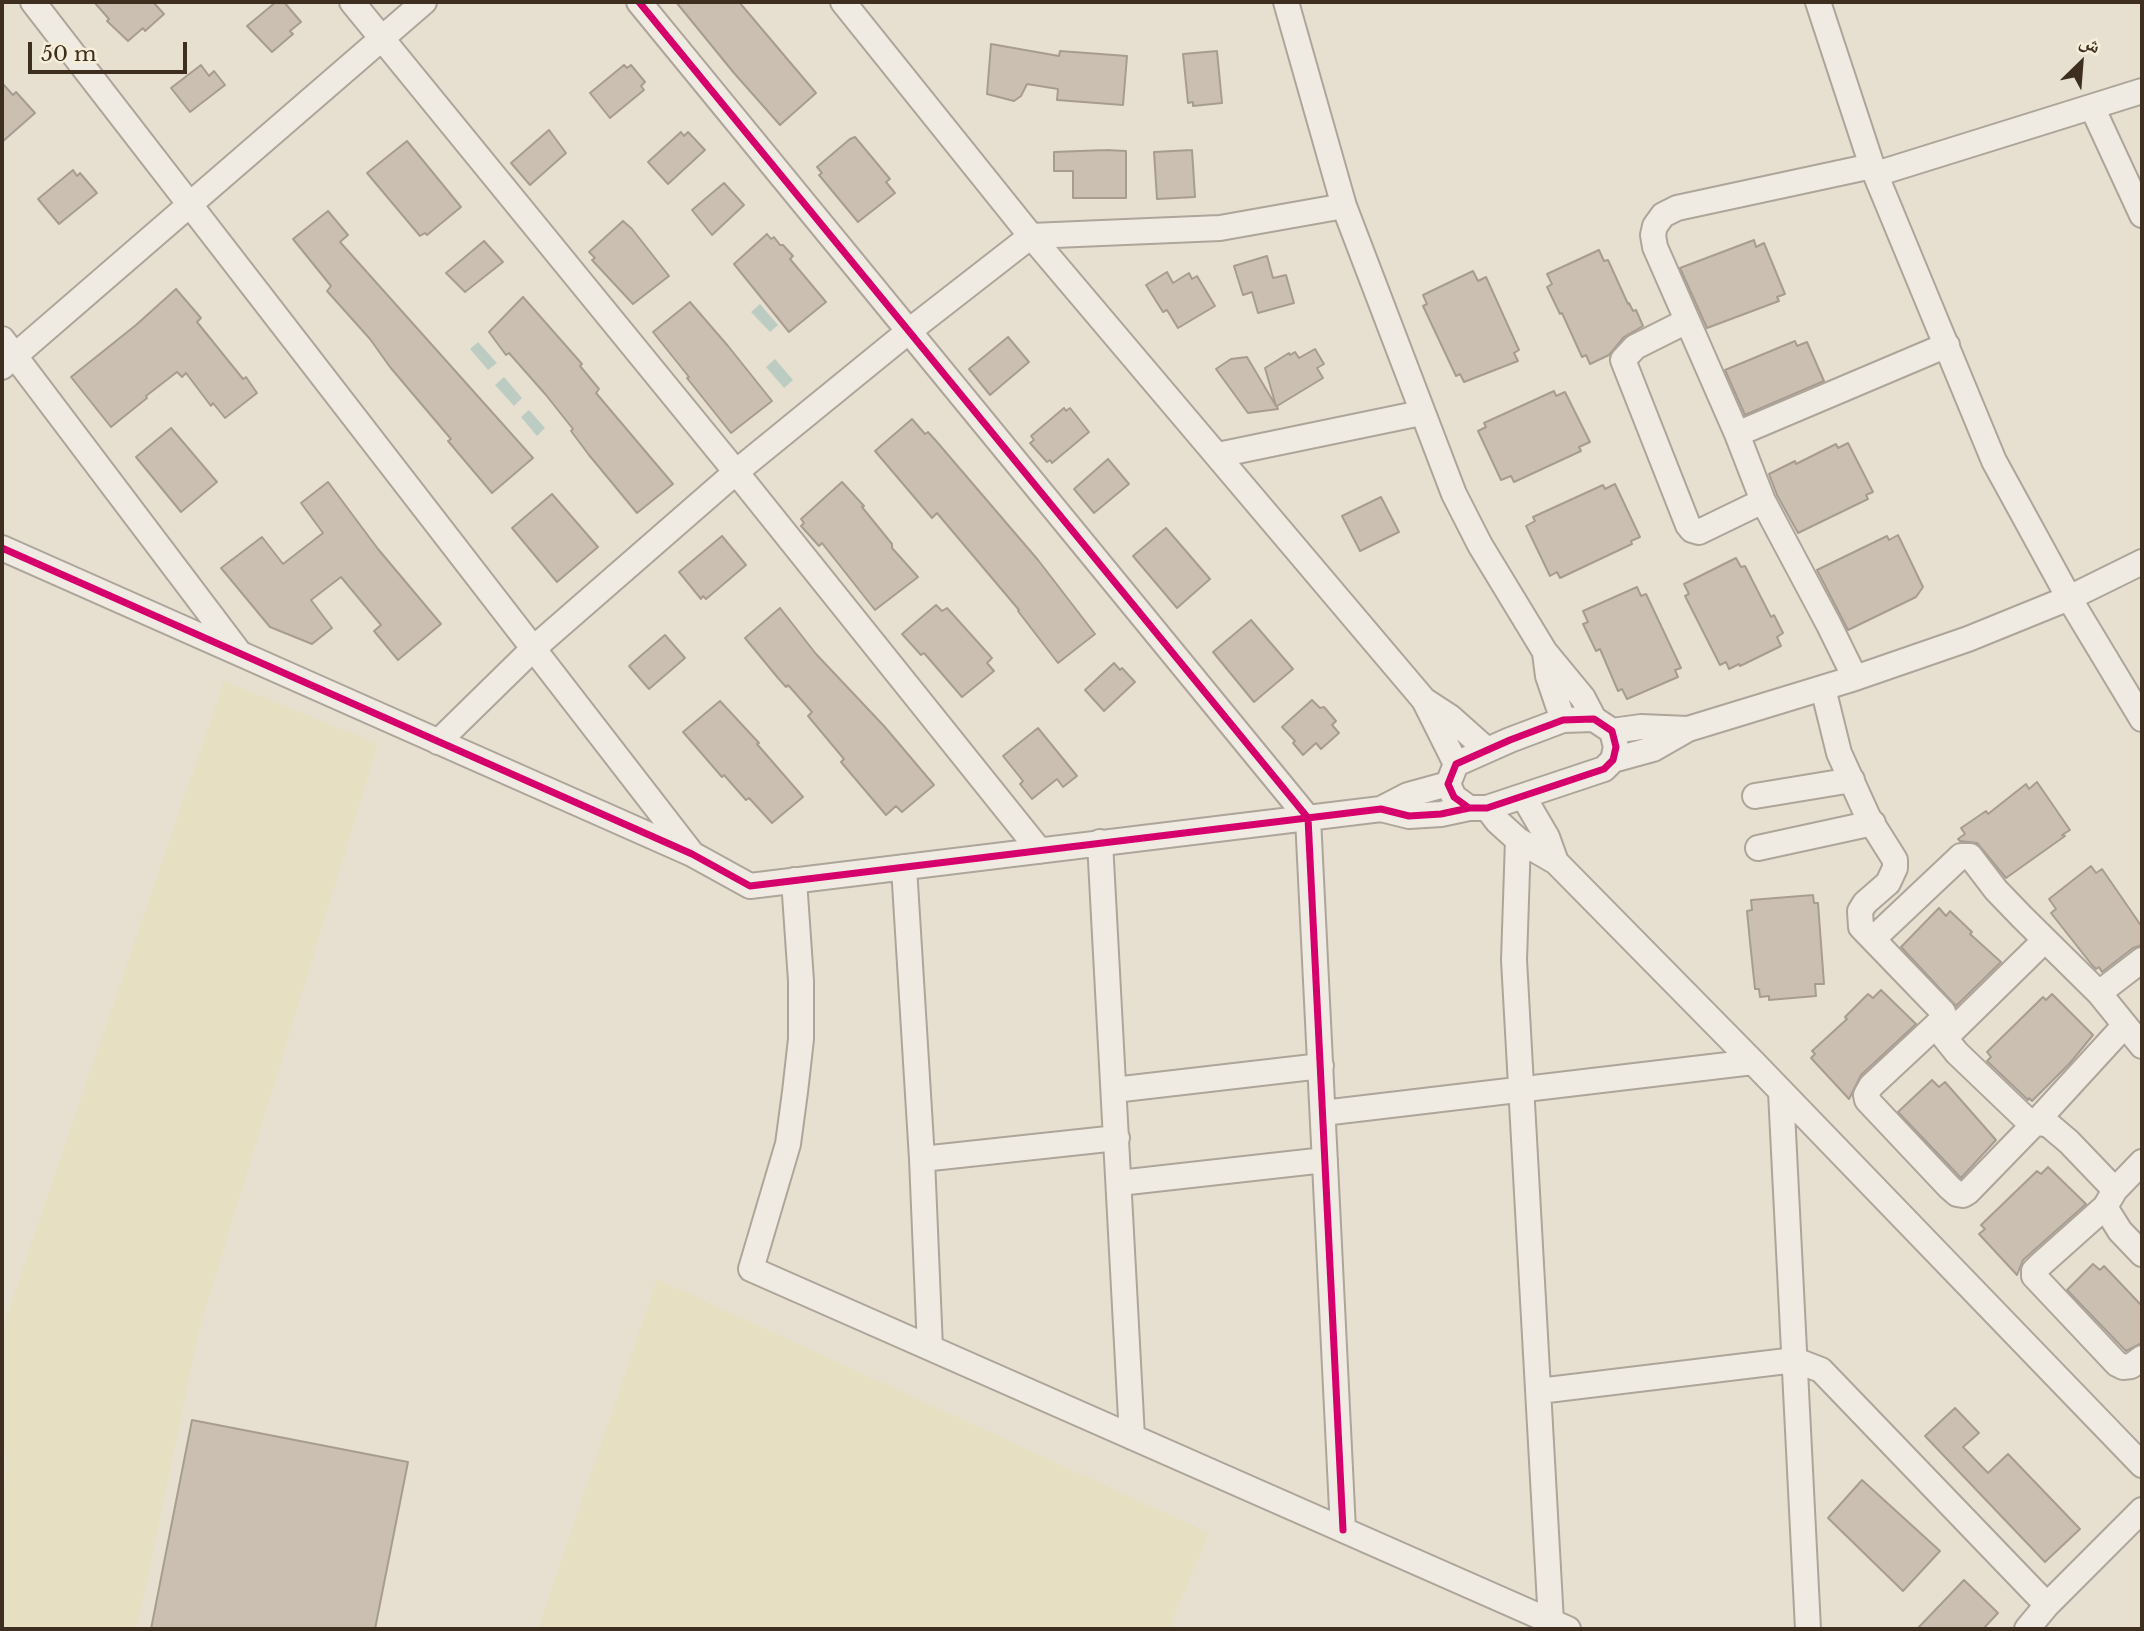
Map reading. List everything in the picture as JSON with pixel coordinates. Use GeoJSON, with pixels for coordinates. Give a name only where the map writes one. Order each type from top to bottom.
{"type":"FeatureCollection","features":[{"type":"Feature","properties":{"kind":"street"},"geometry":{"type":"LineString","coordinates":[[33,2],[692,854]]}},
{"type":"Feature","properties":{"kind":"street"},"geometry":{"type":"LineString","coordinates":[[352,2],[736,472],[1040,851]]}},
{"type":"Feature","properties":{"kind":"street"},"geometry":{"type":"LineString","coordinates":[[240,653],[6,354],[190,204],[424,2]]}},
{"type":"Feature","properties":{"kind":"street"},"geometry":{"type":"LineString","coordinates":[[639,2],[1308,818],[1343,1530]]}},
{"type":"Feature","properties":{"kind":"street"},"geometry":{"type":"LineString","coordinates":[[842,2],[1031,236],[1424,700],[1450,717],[1487,750]]}},
{"type":"Feature","properties":{"kind":"street"},"geometry":{"type":"LineString","coordinates":[[1286,2],[1344,206],[1454,494],[1480,545],[1545,652],[1583,698],[1616,747],[1613,760],[1604,769],[1591,775],[1478,808],[1409,816],[1381,809]]}},
{"type":"Feature","properties":{"kind":"street"},"geometry":{"type":"LineString","coordinates":[[1818,2],[1874,170],[1994,461],[2069,598],[2142,719]]}},
{"type":"Feature","properties":{"kind":"street"},"geometry":{"type":"LineString","coordinates":[[1855,678],[1763,501],[1737,434],[1655,247],[1655,226],[1663,215],[1677,208],[1874,170],[2142,91]]}},
{"type":"Feature","properties":{"kind":"street"},"geometry":{"type":"LineString","coordinates":[[2092,107],[2142,215]]}},
{"type":"Feature","properties":{"kind":"street"},"geometry":{"type":"LineString","coordinates":[[438,742],[534,648],[736,472],[1031,236],[1220,228],[1344,206]]}},
{"type":"Feature","properties":{"kind":"street"},"geometry":{"type":"LineString","coordinates":[[1687,321],[1635,347],[1623,360],[1688,525],[1699,532],[1763,501]]}},
{"type":"Feature","properties":{"kind":"street"},"geometry":{"type":"LineString","coordinates":[[1737,434],[1947,345]]}},
{"type":"Feature","properties":{"kind":"street"},"geometry":{"type":"LineString","coordinates":[[1218,455],[1421,413]]}},
{"type":"Feature","properties":{"kind":"street"},"geometry":{"type":"LineString","coordinates":[[2,548],[692,854],[750,886],[1381,809],[1452,774],[1487,750],[1563,720],[1603,725],[1688,729]]}},
{"type":"Feature","properties":{"kind":"street"},"geometry":{"type":"LineString","coordinates":[[1613,760],[1639,755],[1688,729],[1855,678],[1968,639],[2069,598],[2142,562]]}},
{"type":"Feature","properties":{"kind":"street"},"geometry":{"type":"LineString","coordinates":[[1545,652],[1548,676],[1563,720]]}},
{"type":"Feature","properties":{"kind":"street"},"geometry":{"type":"LineString","coordinates":[[1823,688],[1839,752],[1868,817],[1895,860],[1895,868],[1888,883],[1865,903],[1860,911],[1861,927],[1936,1004],[1957,1053],[2019,1114],[2027,1120],[2049,1125],[2069,1142],[2110,1198],[2120,1231],[2142,1254]]}},
{"type":"Feature","properties":{"kind":"street"},"geometry":{"type":"LineString","coordinates":[[1424,700],[1452,774],[1454,797],[1478,808],[1518,839],[1556,862],[2142,1465]]}},
{"type":"Feature","properties":{"kind":"street"},"geometry":{"type":"LineString","coordinates":[[1755,796],[1852,780]]}},
{"type":"Feature","properties":{"kind":"street"},"geometry":{"type":"LineString","coordinates":[[1522,796],[1547,837],[1556,862]]}},
{"type":"Feature","properties":{"kind":"street"},"geometry":{"type":"LineString","coordinates":[[1758,848],[1873,824]]}},
{"type":"Feature","properties":{"kind":"street"},"geometry":{"type":"LineString","coordinates":[[794,880],[802,981],[801,1039],[788,1144],[751,1269],[1560,1626],[1539,1391],[1514,960],[1518,839]]}},
{"type":"Feature","properties":{"kind":"street"},"geometry":{"type":"LineString","coordinates":[[1100,842],[1132,1437]]}},
{"type":"Feature","properties":{"kind":"street"},"geometry":{"type":"LineString","coordinates":[[1872,939],[1961,856],[1970,856],[1996,890],[2099,992],[2142,1046]]}},
{"type":"Feature","properties":{"kind":"street"},"geometry":{"type":"LineString","coordinates":[[904,867],[922,1159],[930,1348]]}},
{"type":"Feature","properties":{"kind":"street"},"geometry":{"type":"LineString","coordinates":[[2045,940],[1945,1028],[1871,1086],[1866,1095],[1867,1100],[1957,1194],[1968,1192],[2125,1025]]}},
{"type":"Feature","properties":{"kind":"street"},"geometry":{"type":"LineString","coordinates":[[2099,992],[2142,960]]}},
{"type":"Feature","properties":{"kind":"street"},"geometry":{"type":"LineString","coordinates":[[1323,1113],[1753,1062]]}},
{"type":"Feature","properties":{"kind":"street"},"geometry":{"type":"LineString","coordinates":[[1114,1090],[1321,1066]]}},
{"type":"Feature","properties":{"kind":"street"},"geometry":{"type":"LineString","coordinates":[[1781,1092],[1808,1629]]}},
{"type":"Feature","properties":{"kind":"street"},"geometry":{"type":"LineString","coordinates":[[922,1159],[1116,1138]]}},
{"type":"Feature","properties":{"kind":"street"},"geometry":{"type":"LineString","coordinates":[[1119,1183],[1325,1160]]}},
{"type":"Feature","properties":{"kind":"street"},"geometry":{"type":"LineString","coordinates":[[2142,1163],[2110,1198],[2034,1271],[2034,1276],[2117,1364],[2123,1367],[2131,1366],[2142,1358]]}},
{"type":"Feature","properties":{"kind":"street"},"geometry":{"type":"LineString","coordinates":[[1539,1391],[1795,1360],[1821,1370],[2047,1605]]}},
{"type":"Feature","properties":{"kind":"street"},"geometry":{"type":"LineString","coordinates":[[2026,1629],[2142,1510]]}},
{"type":"Feature","properties":{"kind":"shaded area"},"geometry":{"type":"Polygon","coordinates":[[[760,304],[778,325],[770,332],[751,312],[760,304]]]}},
{"type":"Feature","properties":{"kind":"shaded area"},"geometry":{"type":"Polygon","coordinates":[[[478,342],[497,363],[488,370],[470,349],[478,342]]]}},
{"type":"Feature","properties":{"kind":"shaded area"},"geometry":{"type":"Polygon","coordinates":[[[775,359],[793,380],[784,388],[766,367],[775,359]]]}},
{"type":"Feature","properties":{"kind":"shaded area"},"geometry":{"type":"Polygon","coordinates":[[[504,377],[522,398],[514,406],[495,385],[504,377]]]}},
{"type":"Feature","properties":{"kind":"shaded area"},"geometry":{"type":"Polygon","coordinates":[[[529,410],[545,428],[537,436],[521,417],[529,410]]]}},
{"type":"Feature","properties":{"kind":"shaded area"},"geometry":{"type":"Polygon","coordinates":[[[224,681],[378,744],[199,1330],[137,1629],[2,1629],[2,1493],[8,1464],[2,1446],[2,1329],[224,681]]]}},
{"type":"Feature","properties":{"kind":"shaded area"},"geometry":{"type":"Polygon","coordinates":[[[657,1279],[1209,1533],[1169,1629],[538,1629],[657,1279]]]}},
{"type":"Feature","properties":{"kind":"building"},"geometry":{"type":"Polygon","coordinates":[[[94,2],[153,2],[164,14],[145,31],[143,28],[128,41],[107,21],[109,19],[94,2]]]}},
{"type":"Feature","properties":{"kind":"building"},"geometry":{"type":"Polygon","coordinates":[[[276,2],[284,2],[301,22],[290,31],[293,34],[272,52],[247,26],[276,2]]]}},
{"type":"Feature","properties":{"kind":"building"},"geometry":{"type":"Polygon","coordinates":[[[676,2],[739,2],[816,93],[780,125],[676,2]]]}},
{"type":"Feature","properties":{"kind":"building"},"geometry":{"type":"Polygon","coordinates":[[[991,44],[1059,56],[1060,51],[1127,56],[1123,105],[1057,100],[1058,89],[1027,84],[1021,96],[1014,101],[987,94],[991,44]]]}},
{"type":"Feature","properties":{"kind":"building"},"geometry":{"type":"Polygon","coordinates":[[[1217,51],[1222,103],[1193,106],[1193,102],[1188,103],[1183,54],[1217,51]]]}},
{"type":"Feature","properties":{"kind":"building"},"geometry":{"type":"Polygon","coordinates":[[[201,65],[209,76],[214,71],[225,85],[190,112],[171,88],[201,65]]]}},
{"type":"Feature","properties":{"kind":"building"},"geometry":{"type":"Polygon","coordinates":[[[624,65],[627,68],[631,65],[645,82],[641,86],[644,90],[610,118],[590,93],[624,65]]]}},
{"type":"Feature","properties":{"kind":"building"},"geometry":{"type":"Polygon","coordinates":[[[2,83],[13,95],[16,92],[35,113],[2,142],[2,83]]]}},
{"type":"Feature","properties":{"kind":"building"},"geometry":{"type":"Polygon","coordinates":[[[549,130],[566,153],[530,185],[511,163],[549,130]]]}},
{"type":"Feature","properties":{"kind":"building"},"geometry":{"type":"Polygon","coordinates":[[[681,132],[684,136],[688,132],[705,150],[668,184],[648,162],[681,132]]]}},
{"type":"Feature","properties":{"kind":"building"},"geometry":{"type":"Polygon","coordinates":[[[855,137],[890,179],[886,182],[895,193],[858,222],[819,175],[822,173],[817,167],[855,137]]]}},
{"type":"Feature","properties":{"kind":"building"},"geometry":{"type":"Polygon","coordinates":[[[407,141],[461,207],[427,235],[425,233],[420,236],[367,173],[407,141]]]}},
{"type":"Feature","properties":{"kind":"building"},"geometry":{"type":"Polygon","coordinates":[[[1192,150],[1195,197],[1157,199],[1154,152],[1192,150]]]}},
{"type":"Feature","properties":{"kind":"building"},"geometry":{"type":"Polygon","coordinates":[[[1126,151],[1126,198],[1073,198],[1073,171],[1054,171],[1054,152],[1126,151]]]}},
{"type":"Feature","properties":{"kind":"building"},"geometry":{"type":"Polygon","coordinates":[[[73,170],[77,176],[80,173],[97,193],[59,224],[38,199],[73,170]]]}},
{"type":"Feature","properties":{"kind":"building"},"geometry":{"type":"Polygon","coordinates":[[[724,183],[744,205],[712,235],[692,210],[724,183]]]}},
{"type":"Feature","properties":{"kind":"building"},"geometry":{"type":"Polygon","coordinates":[[[328,211],[348,235],[340,242],[533,458],[492,493],[448,441],[451,439],[370,339],[327,291],[331,286],[293,239],[328,211]]]}},
{"type":"Feature","properties":{"kind":"building"},"geometry":{"type":"Polygon","coordinates":[[[623,221],[669,276],[633,304],[592,260],[595,258],[589,252],[623,221]]]}},
{"type":"Feature","properties":{"kind":"building"},"geometry":{"type":"Polygon","coordinates":[[[767,234],[771,239],[774,237],[793,256],[790,259],[826,302],[789,332],[734,264],[767,234]]]}},
{"type":"Feature","properties":{"kind":"building"},"geometry":{"type":"Polygon","coordinates":[[[1754,240],[1756,247],[1764,243],[1785,294],[1777,297],[1779,301],[1707,328],[1680,268],[1754,240]]]}},
{"type":"Feature","properties":{"kind":"building"},"geometry":{"type":"Polygon","coordinates":[[[484,241],[503,262],[465,292],[446,273],[484,241]]]}},
{"type":"Feature","properties":{"kind":"building"},"geometry":{"type":"Polygon","coordinates":[[[1599,250],[1604,261],[1608,260],[1628,304],[1633,311],[1636,310],[1643,326],[1624,337],[1609,355],[1590,364],[1586,355],[1582,357],[1547,287],[1552,284],[1547,274],[1599,250]]]}},
{"type":"Feature","properties":{"kind":"building"},"geometry":{"type":"Polygon","coordinates":[[[1267,256],[1273,278],[1286,275],[1294,303],[1258,313],[1252,292],[1243,295],[1234,266],[1267,256]]]}},
{"type":"Feature","properties":{"kind":"building"},"geometry":{"type":"Polygon","coordinates":[[[1473,271],[1478,281],[1486,277],[1519,350],[1514,353],[1518,361],[1464,382],[1460,374],[1456,376],[1423,306],[1427,304],[1423,295],[1473,271]]]}},
{"type":"Feature","properties":{"kind":"building"},"geometry":{"type":"Polygon","coordinates":[[[1167,272],[1173,283],[1189,273],[1192,279],[1197,276],[1215,306],[1178,328],[1167,310],[1163,312],[1146,285],[1167,272]]]}},
{"type":"Feature","properties":{"kind":"building"},"geometry":{"type":"Polygon","coordinates":[[[176,289],[201,318],[197,322],[257,393],[225,418],[213,403],[211,406],[186,373],[182,377],[177,372],[111,427],[71,377],[176,289]]]}},
{"type":"Feature","properties":{"kind":"building"},"geometry":{"type":"Polygon","coordinates":[[[523,297],[582,364],[580,366],[599,389],[596,393],[673,484],[637,513],[589,455],[571,431],[573,429],[546,395],[509,353],[506,355],[489,332],[523,297]]]}},
{"type":"Feature","properties":{"kind":"building"},"geometry":{"type":"Polygon","coordinates":[[[690,302],[772,401],[731,433],[653,332],[690,302]]]}},
{"type":"Feature","properties":{"kind":"building"},"geometry":{"type":"Polygon","coordinates":[[[1008,337],[1029,362],[990,395],[969,369],[1008,337]]]}},
{"type":"Feature","properties":{"kind":"building"},"geometry":{"type":"Polygon","coordinates":[[[1795,341],[1797,346],[1807,342],[1824,381],[1745,415],[1725,370],[1795,341]]]}},
{"type":"Feature","properties":{"kind":"building"},"geometry":{"type":"Polygon","coordinates":[[[1315,349],[1324,364],[1317,368],[1323,378],[1277,406],[1278,409],[1248,413],[1216,369],[1231,359],[1247,357],[1276,406],[1265,368],[1289,353],[1290,355],[1295,352],[1299,358],[1315,349]]]}},
{"type":"Feature","properties":{"kind":"building"},"geometry":{"type":"Polygon","coordinates":[[[1554,391],[1556,396],[1565,392],[1590,442],[1579,447],[1581,451],[1514,482],[1511,476],[1501,480],[1478,431],[1486,427],[1484,423],[1554,391]]]}},
{"type":"Feature","properties":{"kind":"building"},"geometry":{"type":"Polygon","coordinates":[[[1064,408],[1066,411],[1070,408],[1089,432],[1052,463],[1050,460],[1047,462],[1030,443],[1034,440],[1031,436],[1064,408]]]}},
{"type":"Feature","properties":{"kind":"building"},"geometry":{"type":"Polygon","coordinates":[[[912,419],[925,434],[928,432],[937,442],[1038,560],[1095,634],[1058,663],[1019,610],[937,513],[932,518],[875,451],[912,419]]]}},
{"type":"Feature","properties":{"kind":"building"},"geometry":{"type":"Polygon","coordinates":[[[171,428],[217,482],[181,512],[136,457],[171,428]]]}},
{"type":"Feature","properties":{"kind":"building"},"geometry":{"type":"Polygon","coordinates":[[[1848,443],[1873,492],[1866,495],[1868,499],[1798,533],[1769,474],[1836,444],[1838,448],[1848,443]]]}},
{"type":"Feature","properties":{"kind":"building"},"geometry":{"type":"Polygon","coordinates":[[[1108,459],[1129,484],[1094,513],[1074,489],[1108,459]]]}},
{"type":"Feature","properties":{"kind":"building"},"geometry":{"type":"Polygon","coordinates":[[[328,482],[378,549],[441,624],[398,660],[374,631],[381,625],[341,577],[311,600],[332,628],[312,644],[270,627],[221,568],[262,537],[283,564],[323,533],[301,503],[328,482]]]}},
{"type":"Feature","properties":{"kind":"building"},"geometry":{"type":"Polygon","coordinates":[[[842,482],[864,506],[862,507],[892,544],[892,548],[918,577],[875,610],[822,543],[819,546],[801,526],[804,523],[801,519],[842,482]]]}},
{"type":"Feature","properties":{"kind":"building"},"geometry":{"type":"Polygon","coordinates":[[[1615,484],[1640,537],[1631,541],[1632,544],[1560,578],[1557,572],[1550,576],[1526,526],[1535,521],[1533,517],[1603,485],[1605,489],[1615,484]]]}},
{"type":"Feature","properties":{"kind":"building"},"geometry":{"type":"Polygon","coordinates":[[[552,494],[598,547],[557,582],[512,528],[552,494]]]}},
{"type":"Feature","properties":{"kind":"building"},"geometry":{"type":"Polygon","coordinates":[[[1381,497],[1399,532],[1360,551],[1342,516],[1381,497]]]}},
{"type":"Feature","properties":{"kind":"building"},"geometry":{"type":"Polygon","coordinates":[[[1166,528],[1210,579],[1177,608],[1133,556],[1166,528]]]}},
{"type":"Feature","properties":{"kind":"building"},"geometry":{"type":"Polygon","coordinates":[[[1898,535],[1923,587],[1916,597],[1848,630],[1817,570],[1887,536],[1889,540],[1898,535]]]}},
{"type":"Feature","properties":{"kind":"building"},"geometry":{"type":"Polygon","coordinates":[[[722,536],[746,565],[706,599],[703,596],[701,599],[679,572],[722,536]]]}},
{"type":"Feature","properties":{"kind":"building"},"geometry":{"type":"Polygon","coordinates":[[[1736,558],[1741,567],[1745,566],[1771,617],[1774,615],[1783,633],[1777,637],[1781,646],[1729,669],[1726,662],[1720,665],[1685,596],[1689,594],[1684,584],[1736,558]]]}},
{"type":"Feature","properties":{"kind":"building"},"geometry":{"type":"Polygon","coordinates":[[[1637,587],[1641,596],[1646,594],[1681,668],[1675,670],[1678,677],[1627,699],[1622,689],[1618,691],[1600,649],[1596,651],[1583,624],[1588,622],[1583,611],[1637,587]]]}},
{"type":"Feature","properties":{"kind":"building"},"geometry":{"type":"Polygon","coordinates":[[[936,605],[942,611],[947,608],[992,658],[987,663],[994,671],[962,697],[924,653],[921,655],[902,634],[936,605]]]}},
{"type":"Feature","properties":{"kind":"building"},"geometry":{"type":"Polygon","coordinates":[[[780,608],[816,654],[884,726],[934,785],[902,812],[896,806],[886,815],[841,762],[844,759],[808,716],[812,712],[788,685],[786,687],[745,638],[780,608]]]}},
{"type":"Feature","properties":{"kind":"building"},"geometry":{"type":"Polygon","coordinates":[[[1251,620],[1293,669],[1254,702],[1213,652],[1251,620]]]}},
{"type":"Feature","properties":{"kind":"building"},"geometry":{"type":"Polygon","coordinates":[[[665,635],[685,658],[649,689],[629,666],[665,635]]]}},
{"type":"Feature","properties":{"kind":"building"},"geometry":{"type":"Polygon","coordinates":[[[1114,663],[1135,682],[1104,711],[1085,690],[1114,663]]]}},
{"type":"Feature","properties":{"kind":"building"},"geometry":{"type":"Polygon","coordinates":[[[1312,700],[1320,708],[1324,707],[1336,721],[1332,725],[1339,733],[1321,749],[1316,743],[1303,755],[1282,727],[1312,700]]]}},
{"type":"Feature","properties":{"kind":"building"},"geometry":{"type":"Polygon","coordinates":[[[720,701],[803,797],[772,823],[749,798],[746,800],[724,775],[722,777],[683,732],[720,701]]]}},
{"type":"Feature","properties":{"kind":"building"},"geometry":{"type":"Polygon","coordinates":[[[1038,728],[1077,776],[1063,787],[1057,779],[1032,799],[1020,784],[1023,781],[1003,756],[1038,728]]]}},
{"type":"Feature","properties":{"kind":"building"},"geometry":{"type":"Polygon","coordinates":[[[2037,782],[2070,830],[2006,878],[1977,843],[1958,839],[1965,834],[1961,828],[1986,811],[1988,814],[2026,784],[2029,789],[2037,782]]]}},
{"type":"Feature","properties":{"kind":"building"},"geometry":{"type":"Polygon","coordinates":[[[2091,866],[2096,873],[2102,869],[2142,927],[2142,945],[2133,948],[2102,972],[2099,967],[2096,969],[2092,965],[2051,913],[2056,909],[2049,899],[2091,866]]]}},
{"type":"Feature","properties":{"kind":"building"},"geometry":{"type":"Polygon","coordinates":[[[1813,895],[1814,903],[1818,903],[1824,984],[1815,984],[1816,996],[1769,1000],[1769,996],[1760,997],[1759,989],[1755,989],[1747,911],[1752,910],[1751,900],[1813,895]]]}},
{"type":"Feature","properties":{"kind":"building"},"geometry":{"type":"Polygon","coordinates":[[[1939,908],[1946,916],[1950,911],[1972,932],[1970,934],[2001,962],[1956,1006],[1901,947],[1939,908]]]}},
{"type":"Feature","properties":{"kind":"building"},"geometry":{"type":"Polygon","coordinates":[[[1881,990],[1916,1024],[1861,1075],[1849,1099],[1811,1058],[1815,1054],[1812,1051],[1847,1019],[1845,1017],[1868,994],[1873,998],[1881,990]]]}},
{"type":"Feature","properties":{"kind":"building"},"geometry":{"type":"Polygon","coordinates":[[[2052,994],[2093,1035],[2070,1063],[2032,1101],[1987,1061],[1991,1057],[1987,1052],[2043,997],[2046,1000],[2052,994]]]}},
{"type":"Feature","properties":{"kind":"building"},"geometry":{"type":"Polygon","coordinates":[[[1932,1080],[1939,1087],[1945,1082],[1996,1140],[1961,1178],[1898,1112],[1932,1080]]]}},
{"type":"Feature","properties":{"kind":"building"},"geometry":{"type":"Polygon","coordinates":[[[2048,1167],[2086,1204],[2023,1260],[2017,1275],[1979,1234],[1985,1229],[1981,1225],[2037,1171],[2041,1174],[2048,1167]]]}},
{"type":"Feature","properties":{"kind":"building"},"geometry":{"type":"Polygon","coordinates":[[[2093,1264],[2100,1270],[2104,1266],[2142,1306],[2142,1343],[2126,1351],[2067,1290],[2093,1264]]]}},
{"type":"Feature","properties":{"kind":"building"},"geometry":{"type":"Polygon","coordinates":[[[1955,1408],[1979,1433],[1963,1447],[1988,1473],[2008,1454],[2080,1529],[2045,1562],[1925,1436],[1955,1408]]]}},
{"type":"Feature","properties":{"kind":"building"},"geometry":{"type":"Polygon","coordinates":[[[192,1420],[408,1462],[375,1629],[151,1629],[192,1420]]]}},
{"type":"Feature","properties":{"kind":"building"},"geometry":{"type":"Polygon","coordinates":[[[1862,1480],[1940,1551],[1903,1591],[1828,1518],[1862,1480]]]}},
{"type":"Feature","properties":{"kind":"building"},"geometry":{"type":"Polygon","coordinates":[[[1964,1580],[1998,1613],[1983,1629],[1917,1629],[1964,1580]]]}},
{"type":"Feature","properties":{"kind":"cycle path"},"geometry":{"type":"LineString","coordinates":[[639,2],[1308,818],[1343,1530]]}},
{"type":"Feature","properties":{"kind":"cycle path"},"geometry":{"type":"LineString","coordinates":[[2,548],[692,854],[750,886],[1381,809],[1409,816],[1487,808],[1604,769],[1613,760],[1616,747],[1612,731],[1594,719],[1563,720],[1456,764],[1448,784],[1454,797],[1469,808]]}}]}
